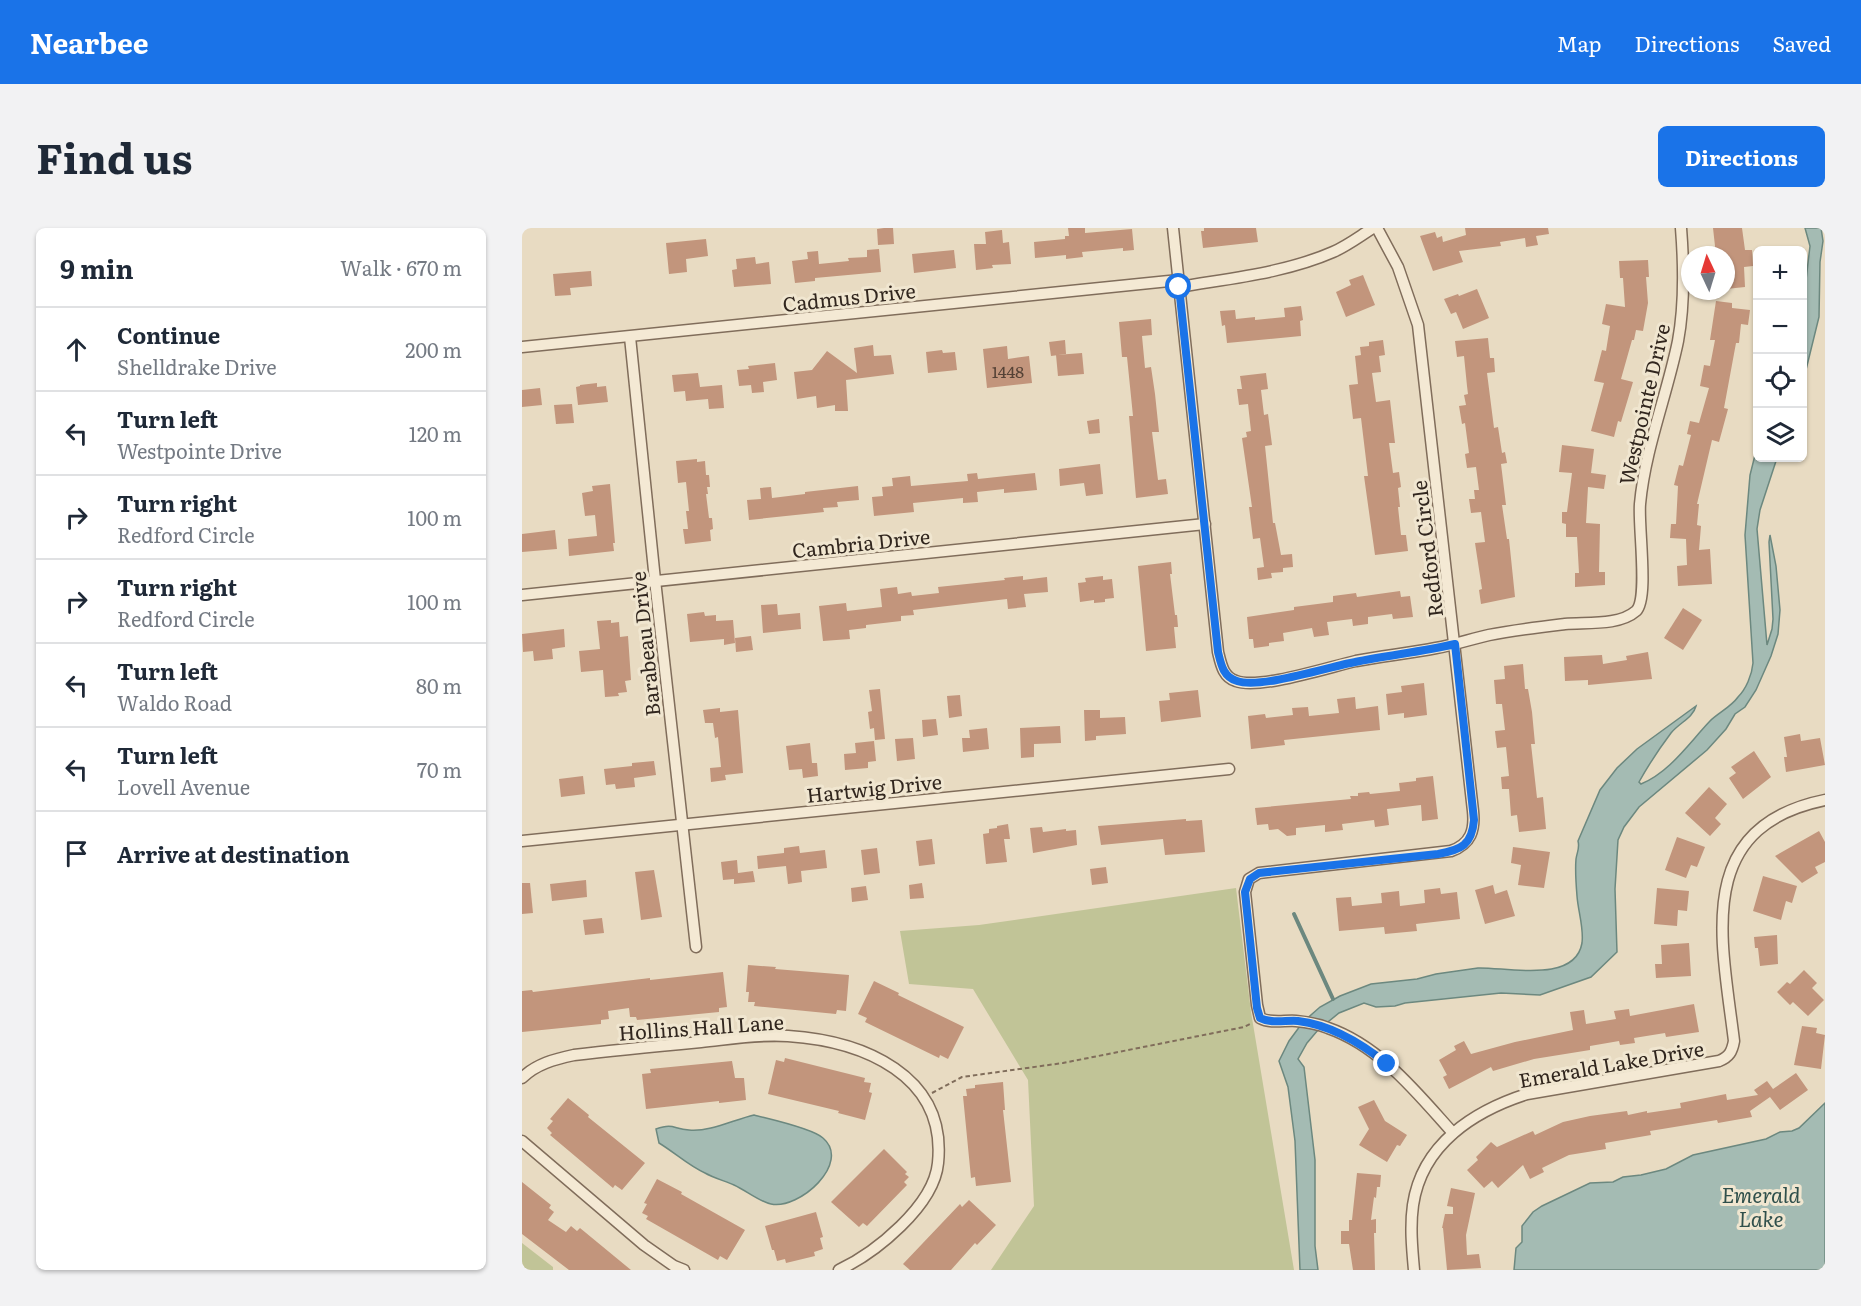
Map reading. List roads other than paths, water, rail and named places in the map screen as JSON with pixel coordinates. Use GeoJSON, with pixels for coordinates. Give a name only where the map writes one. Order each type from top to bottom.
{"type":"FeatureCollection","features":[{"type":"Feature","properties":{"kind":"street"},"geometry":{"type":"LineString","coordinates":[[1173,228],[1204,524]]}},
{"type":"Feature","properties":{"kind":"street","name":"Cadmus Drive"},"geometry":{"type":"LineString","coordinates":[[522,347],[1179,284],[1267,272],[1300,264],[1342,247],[1375,228]]}},
{"type":"Feature","properties":{"kind":"street","name":"Redford Circle"},"geometry":{"type":"LineString","coordinates":[[1375,228],[1398,267],[1418,325],[1474,820],[1471,835],[1461,848],[1438,854],[1259,873],[1250,879],[1245,892],[1257,1008],[1265,1020],[1296,1021],[1328,1028],[1370,1050],[1399,1074],[1453,1133]]}},
{"type":"Feature","properties":{"kind":"street","name":"Westpointe Drive"},"geometry":{"type":"LineString","coordinates":[[1204,524],[1218,652],[1222,668],[1236,681],[1249,683],[1297,676],[1354,662],[1455,644],[1493,634],[1612,620],[1625,617],[1635,611],[1640,605],[1643,593],[1639,533],[1645,469],[1678,340],[1684,278],[1681,228]]}},
{"type":"Feature","properties":{"kind":"street","name":"Barabeau Drive"},"geometry":{"type":"LineString","coordinates":[[630,337],[696,947]]}},
{"type":"Feature","properties":{"kind":"street","name":"Cambria Drive"},"geometry":{"type":"LineString","coordinates":[[522,595],[1204,524]]}},
{"type":"Feature","properties":{"kind":"street","name":"Hartwig Drive"},"geometry":{"type":"LineString","coordinates":[[522,841],[1229,769]]}},
{"type":"Feature","properties":{"kind":"street","name":"Emerald Lake Drive"},"geometry":{"type":"LineString","coordinates":[[1414,1270],[1412,1225],[1416,1190],[1432,1158],[1453,1133],[1479,1113],[1527,1094],[1727,1058],[1732,1051],[1734,1041],[1721,916],[1725,887],[1741,851],[1764,825],[1794,808],[1825,800]]}},
{"type":"Feature","properties":{"kind":"street","name":"Hollins Hall Lane"},"geometry":{"type":"LineString","coordinates":[[522,1078],[554,1059],[574,1055],[763,1036],[808,1038],[861,1052],[901,1072],[912,1081],[925,1098],[935,1119],[939,1149],[937,1168],[931,1186],[912,1213],[875,1249],[839,1270]]}},
{"type":"Feature","properties":{"kind":"street"},"geometry":{"type":"LineString","coordinates":[[522,1141],[644,1245],[674,1266],[684,1270]]}},
{"type":"Feature","properties":{"kind":"water"},"geometry":{"type":"Polygon","coordinates":[[[1805,228],[1821,228],[1823,241],[1820,262],[1819,317],[1807,366],[1807,272],[1810,246],[1805,228]]]}},
{"type":"Feature","properties":{"kind":"water"},"geometry":{"type":"Polygon","coordinates":[[[1753,462],[1776,462],[1760,510],[1757,529],[1767,645],[1773,619],[1770,535],[1776,566],[1780,610],[1778,634],[1756,690],[1745,707],[1735,714],[1726,729],[1707,750],[1639,807],[1624,827],[1618,840],[1615,889],[1617,952],[1591,977],[1540,995],[1501,993],[1376,1007],[1364,1003],[1339,1013],[1318,1030],[1298,1059],[1304,1067],[1315,1160],[1315,1246],[1318,1270],[1300,1270],[1295,1141],[1288,1087],[1279,1061],[1289,1041],[1303,1022],[1320,1007],[1340,996],[1371,984],[1417,979],[1478,968],[1553,969],[1567,964],[1577,956],[1582,943],[1576,877],[1578,841],[1600,790],[1617,768],[1637,749],[1696,706],[1692,714],[1671,733],[1639,782],[1641,784],[1661,772],[1710,721],[1735,701],[1744,690],[1750,677],[1753,663],[1745,535],[1753,462]]]}},
{"type":"Feature","properties":{"kind":"water","name":"Emerald Lake"},"geometry":{"type":"Polygon","coordinates":[[[1825,1103],[1825,1270],[1514,1270],[1516,1248],[1522,1242],[1522,1226],[1533,1212],[1542,1206],[1590,1183],[1613,1182],[1623,1177],[1666,1169],[1693,1155],[1766,1139],[1780,1132],[1792,1131],[1799,1128],[1825,1103]]]}},
{"type":"Feature","properties":{"kind":"water"},"geometry":{"type":"Polygon","coordinates":[[[754,1115],[817,1134],[830,1148],[831,1160],[827,1171],[818,1183],[795,1200],[782,1204],[766,1203],[734,1185],[699,1170],[659,1143],[656,1129],[662,1127],[705,1129],[754,1115]]]}},
{"type":"Feature","properties":{"kind":"waterway"},"geometry":{"type":"LineString","coordinates":[[1294,914],[1333,999]]}}]}
